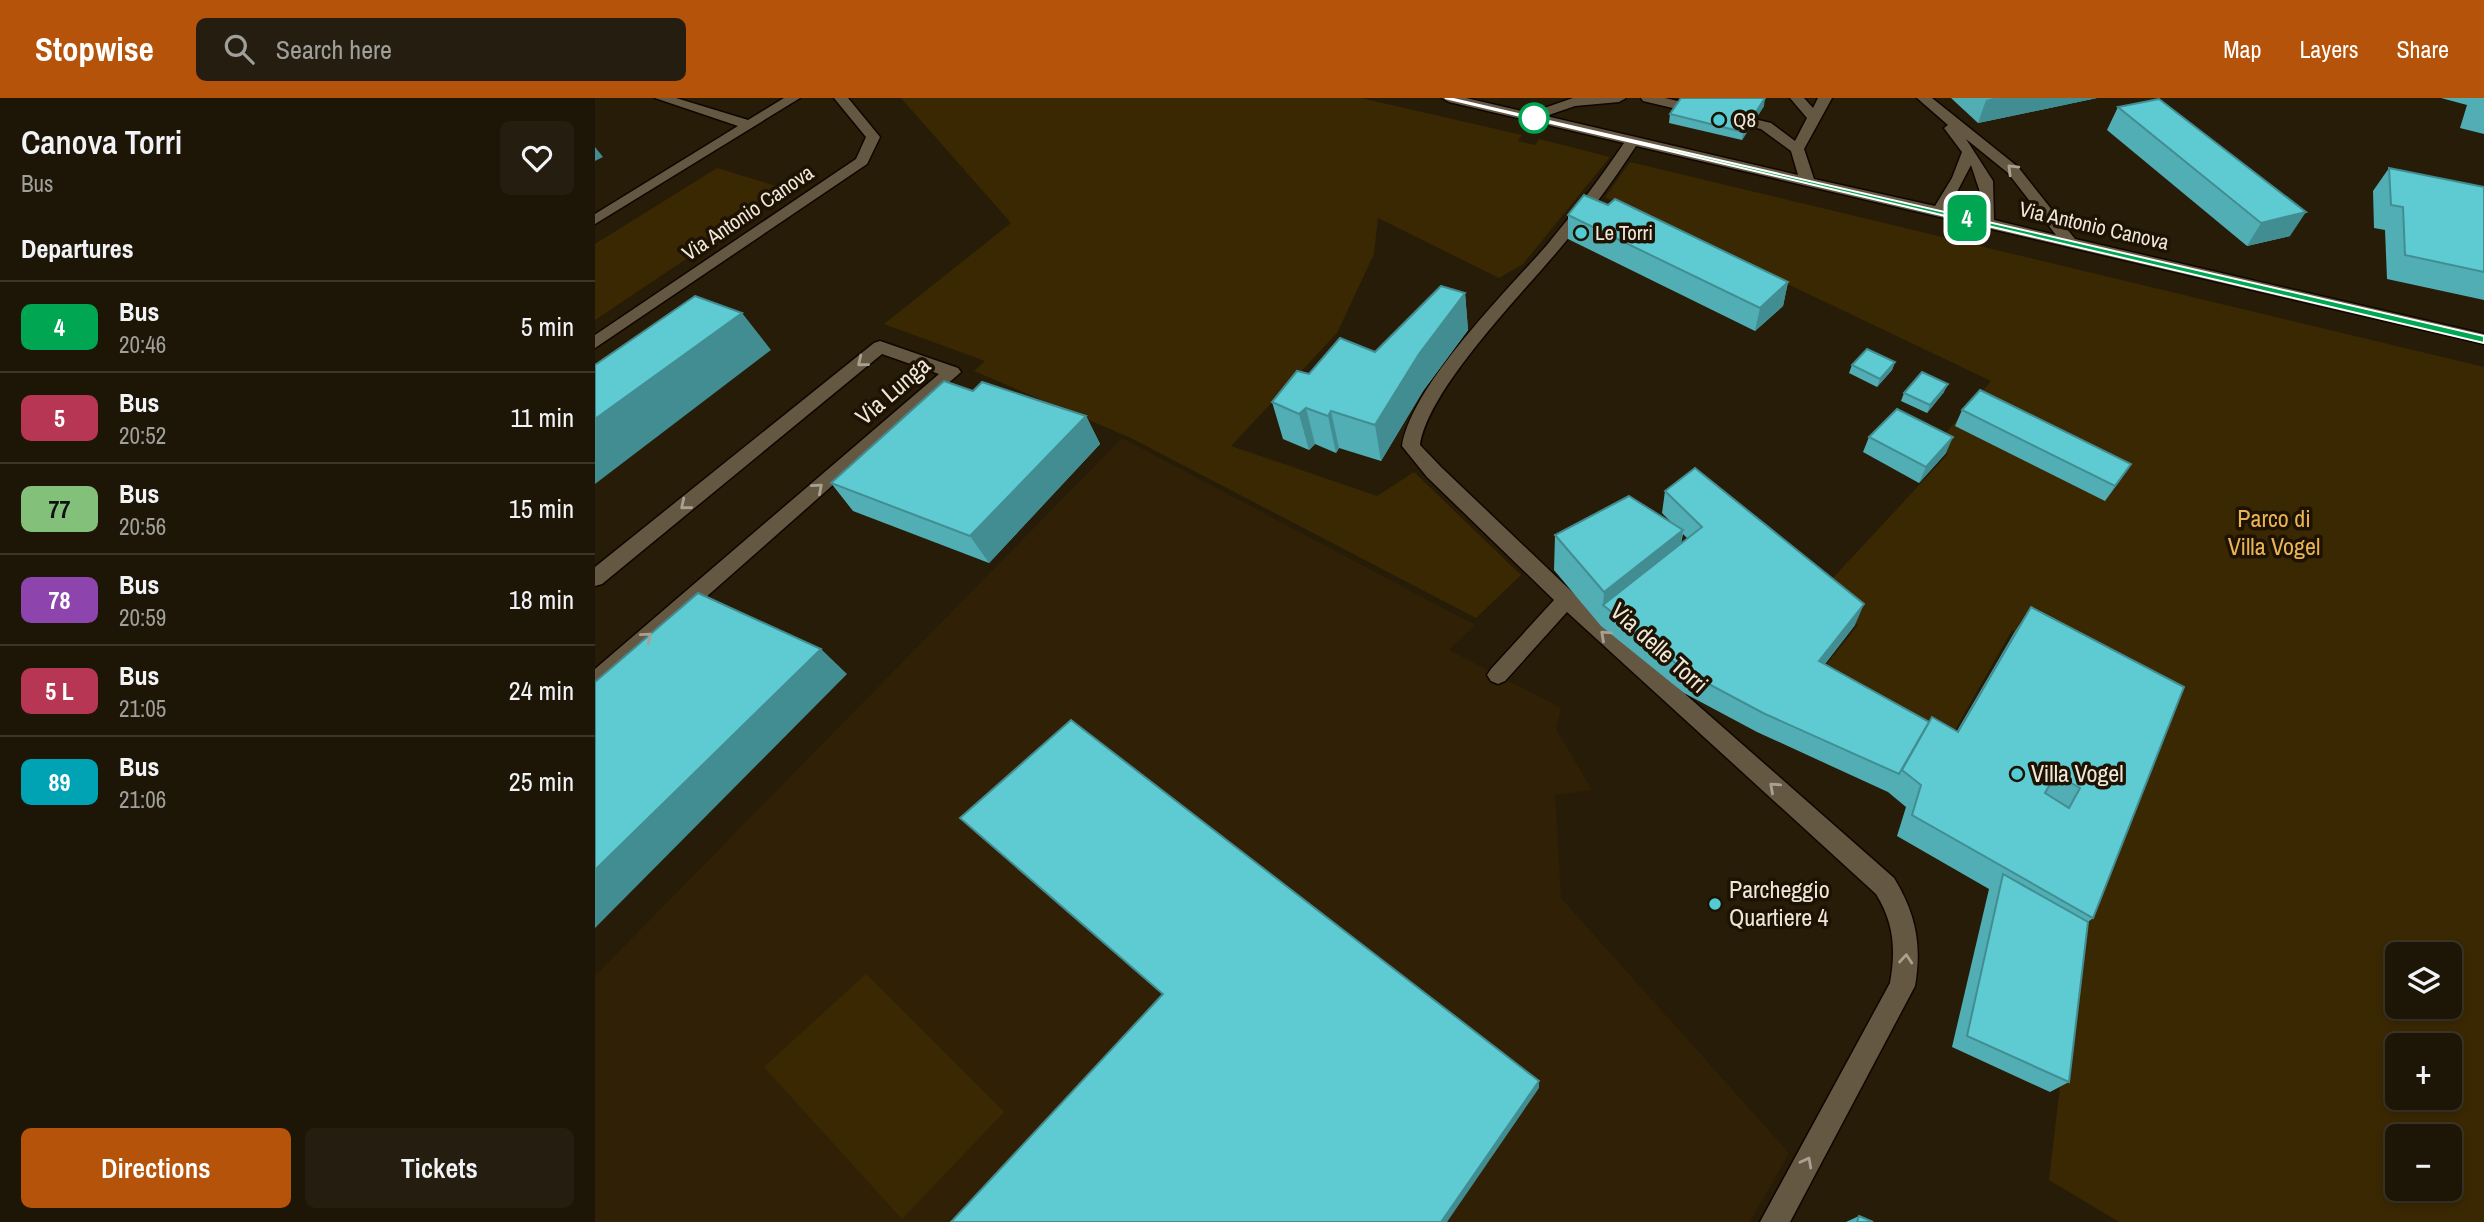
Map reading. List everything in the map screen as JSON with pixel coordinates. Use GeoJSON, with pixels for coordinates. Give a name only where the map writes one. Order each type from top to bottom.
{"type":"FeatureCollection","features":[{"type":"Feature","properties":{"kind":"street"},"geometry":{"type":"LineString","coordinates":[[663,98],[749,125]]}},
{"type":"Feature","properties":{"kind":"street"},"geometry":{"type":"LineString","coordinates":[[595,220],[793,98]]}},
{"type":"Feature","properties":{"kind":"street","name":"Via Antonio Canova"},"geometry":{"type":"LineString","coordinates":[[595,343],[862,160],[873,136],[841,98]]}},
{"type":"Feature","properties":{"kind":"street","name":"Via Antonio Canova"},"geometry":{"type":"LineString","coordinates":[[1449,98],[2484,339]]}},
{"type":"Feature","properties":{"kind":"street"},"geometry":{"type":"LineString","coordinates":[[1531,117],[1573,102],[1619,98]]}},
{"type":"Feature","properties":{"kind":"street"},"geometry":{"type":"LineString","coordinates":[[1648,98],[1766,126],[1797,149],[1808,182]]}},
{"type":"Feature","properties":{"kind":"street"},"geometry":{"type":"LineString","coordinates":[[1797,98],[1814,117]]}},
{"type":"Feature","properties":{"kind":"street"},"geometry":{"type":"LineString","coordinates":[[1797,149],[1825,98]]}},
{"type":"Feature","properties":{"kind":"street"},"geometry":{"type":"LineString","coordinates":[[1923,98],[2013,170],[2069,242]]}},
{"type":"Feature","properties":{"kind":"street"},"geometry":{"type":"LineString","coordinates":[[1942,115],[1986,178],[1990,199],[1986,222]]}},
{"type":"Feature","properties":{"kind":"street","name":"Via delle Torri"},"geometry":{"type":"LineString","coordinates":[[1633,141],[1607,178],[1439,386],[1412,435],[1413,450],[1567,599],[1885,886],[1900,908],[1906,934],[1907,958],[1902,986],[1774,1222]]}},
{"type":"Feature","properties":{"kind":"street"},"geometry":{"type":"LineString","coordinates":[[1939,212],[1959,178],[1968,153]]}},
{"type":"Feature","properties":{"kind":"street","name":"Via Lunga"},"geometry":{"type":"LineString","coordinates":[[595,578],[880,347],[952,372],[595,682]]}},
{"type":"Feature","properties":{"kind":"street"},"geometry":{"type":"LineString","coordinates":[[1498,675],[1567,599]]}},
{"type":"Feature","properties":{"kind":"shaded area"},"geometry":{"type":"Polygon","coordinates":[[[1122,438],[1475,625],[1449,650],[1561,708],[1556,729],[1592,790],[1555,795],[1561,898],[1789,1153],[1750,1222],[595,1222],[595,976],[1122,438]]]}},
{"type":"Feature","properties":{"kind":"green space"},"geometry":{"type":"Polygon","coordinates":[[[901,98],[1361,98],[1522,135],[1518,141],[1535,145],[1539,139],[1610,157],[1523,264],[1499,278],[1378,218],[1374,254],[1337,333],[1231,446],[1377,496],[1414,472],[1521,575],[1476,618],[1131,438],[974,371],[985,361],[884,324],[1011,223],[901,98]]]}},
{"type":"Feature","properties":{"kind":"green space","name":"Parco di Villa Vogel"},"geometry":{"type":"Polygon","coordinates":[[[1630,162],[2484,367],[2484,1222],[2119,1222],[2049,1180],[2077,941],[2165,713],[2012,630],[1942,753],[1813,681],[1858,625],[1819,593],[1948,454],[1935,445],[1991,381],[1605,197],[1630,162]]]}},
{"type":"Feature","properties":{"kind":"green space"},"geometry":{"type":"Polygon","coordinates":[[[717,168],[789,190],[595,320],[595,244],[717,168]]]}},
{"type":"Feature","properties":{"kind":"green space"},"geometry":{"type":"Polygon","coordinates":[[[866,974],[1004,1112],[902,1219],[764,1067],[866,974]]]}},
{"type":"Feature","properties":{"kind":"building"},"geometry":{"type":"Polygon","coordinates":[[[1681,98],[1765,98],[1743,132],[1670,114],[1681,98]]]}},
{"type":"Feature","properties":{"kind":"building"},"geometry":{"type":"Polygon","coordinates":[[[2159,99],[2306,212],[2261,223],[2118,107],[2159,99]]]}},
{"type":"Feature","properties":{"kind":"building"},"geometry":{"type":"Polygon","coordinates":[[[2389,168],[2484,187],[2484,272],[2405,255],[2403,207],[2391,205],[2389,168]]]}},
{"type":"Feature","properties":{"kind":"building"},"geometry":{"type":"Polygon","coordinates":[[[1584,195],[1608,205],[1615,199],[1788,282],[1760,308],[1568,215],[1584,195]]]}},
{"type":"Feature","properties":{"kind":"building"},"geometry":{"type":"Polygon","coordinates":[[[1441,286],[1465,293],[1419,354],[1375,425],[1331,411],[1328,416],[1306,408],[1299,414],[1272,402],[1297,371],[1309,374],[1340,338],[1375,352],[1441,286]]]}},
{"type":"Feature","properties":{"kind":"building"},"geometry":{"type":"Polygon","coordinates":[[[695,296],[742,313],[595,419],[595,365],[695,296]]]}},
{"type":"Feature","properties":{"kind":"building"},"geometry":{"type":"Polygon","coordinates":[[[1867,349],[1895,362],[1880,379],[1852,365],[1867,349]]]}},
{"type":"Feature","properties":{"kind":"building"},"geometry":{"type":"Polygon","coordinates":[[[1922,372],[1948,384],[1930,405],[1904,393],[1922,372]]]}},
{"type":"Feature","properties":{"kind":"building"},"geometry":{"type":"Polygon","coordinates":[[[944,381],[973,391],[982,382],[1086,416],[970,536],[831,483],[944,381]]]}},
{"type":"Feature","properties":{"kind":"building"},"geometry":{"type":"Polygon","coordinates":[[[1980,390],[2131,464],[2115,486],[1962,410],[1980,390]]]}},
{"type":"Feature","properties":{"kind":"building"},"geometry":{"type":"Polygon","coordinates":[[[1897,409],[1953,437],[1926,467],[1869,437],[1897,409]]]}},
{"type":"Feature","properties":{"kind":"building"},"geometry":{"type":"Polygon","coordinates":[[[1695,468],[1864,604],[1819,661],[1929,722],[1899,774],[1763,713],[1688,673],[1603,605],[1702,527],[1665,491],[1695,468]]]}},
{"type":"Feature","properties":{"kind":"building"},"geometry":{"type":"Polygon","coordinates":[[[1629,496],[1683,530],[1604,592],[1555,535],[1629,496]]]}},
{"type":"Feature","properties":{"kind":"building"},"geometry":{"type":"Polygon","coordinates":[[[698,593],[821,649],[595,870],[595,682],[698,593]]]}},
{"type":"Feature","properties":{"kind":"building","name":"Villa Vogel"},"geometry":{"type":"Polygon","coordinates":[[[2031,607],[2184,687],[2093,918],[1912,815],[1921,785],[1902,770],[1932,717],[1958,732],[2031,607]],[[2056,774],[2045,793],[2069,808],[2080,788],[2056,774]]]}},
{"type":"Feature","properties":{"kind":"building"},"geometry":{"type":"Polygon","coordinates":[[[1071,720],[1539,1081],[1441,1222],[951,1222],[1163,994],[960,818],[1071,720]]]}},
{"type":"Feature","properties":{"kind":"building"},"geometry":{"type":"Polygon","coordinates":[[[2003,874],[2088,922],[2069,1082],[1967,1036],[2003,874]]]}},
{"type":"Feature","properties":{"kind":"building"},"geometry":{"type":"Polygon","coordinates":[[[1859,1216],[1873,1222],[1857,1222],[1859,1216]]]}},
{"type":"Feature","properties":{"kind":"bus line","name":"4"},"geometry":{"type":"LineString","coordinates":[[1449,98],[2484,339]]}},
{"type":"Feature","properties":{"kind":"place","name":"Q8"},"geometry":{"type":"Point","coordinates":[1719,120]}},
{"type":"Feature","properties":{"kind":"place","name":"Le Torri"},"geometry":{"type":"Point","coordinates":[1581,233]}},
{"type":"Feature","properties":{"kind":"place","name":"Villa Vogel"},"geometry":{"type":"Point","coordinates":[2017,774]}},
{"type":"Feature","properties":{"kind":"place","name":"Parcheggio Quartiere 4"},"geometry":{"type":"Point","coordinates":[1715,904]}}]}
